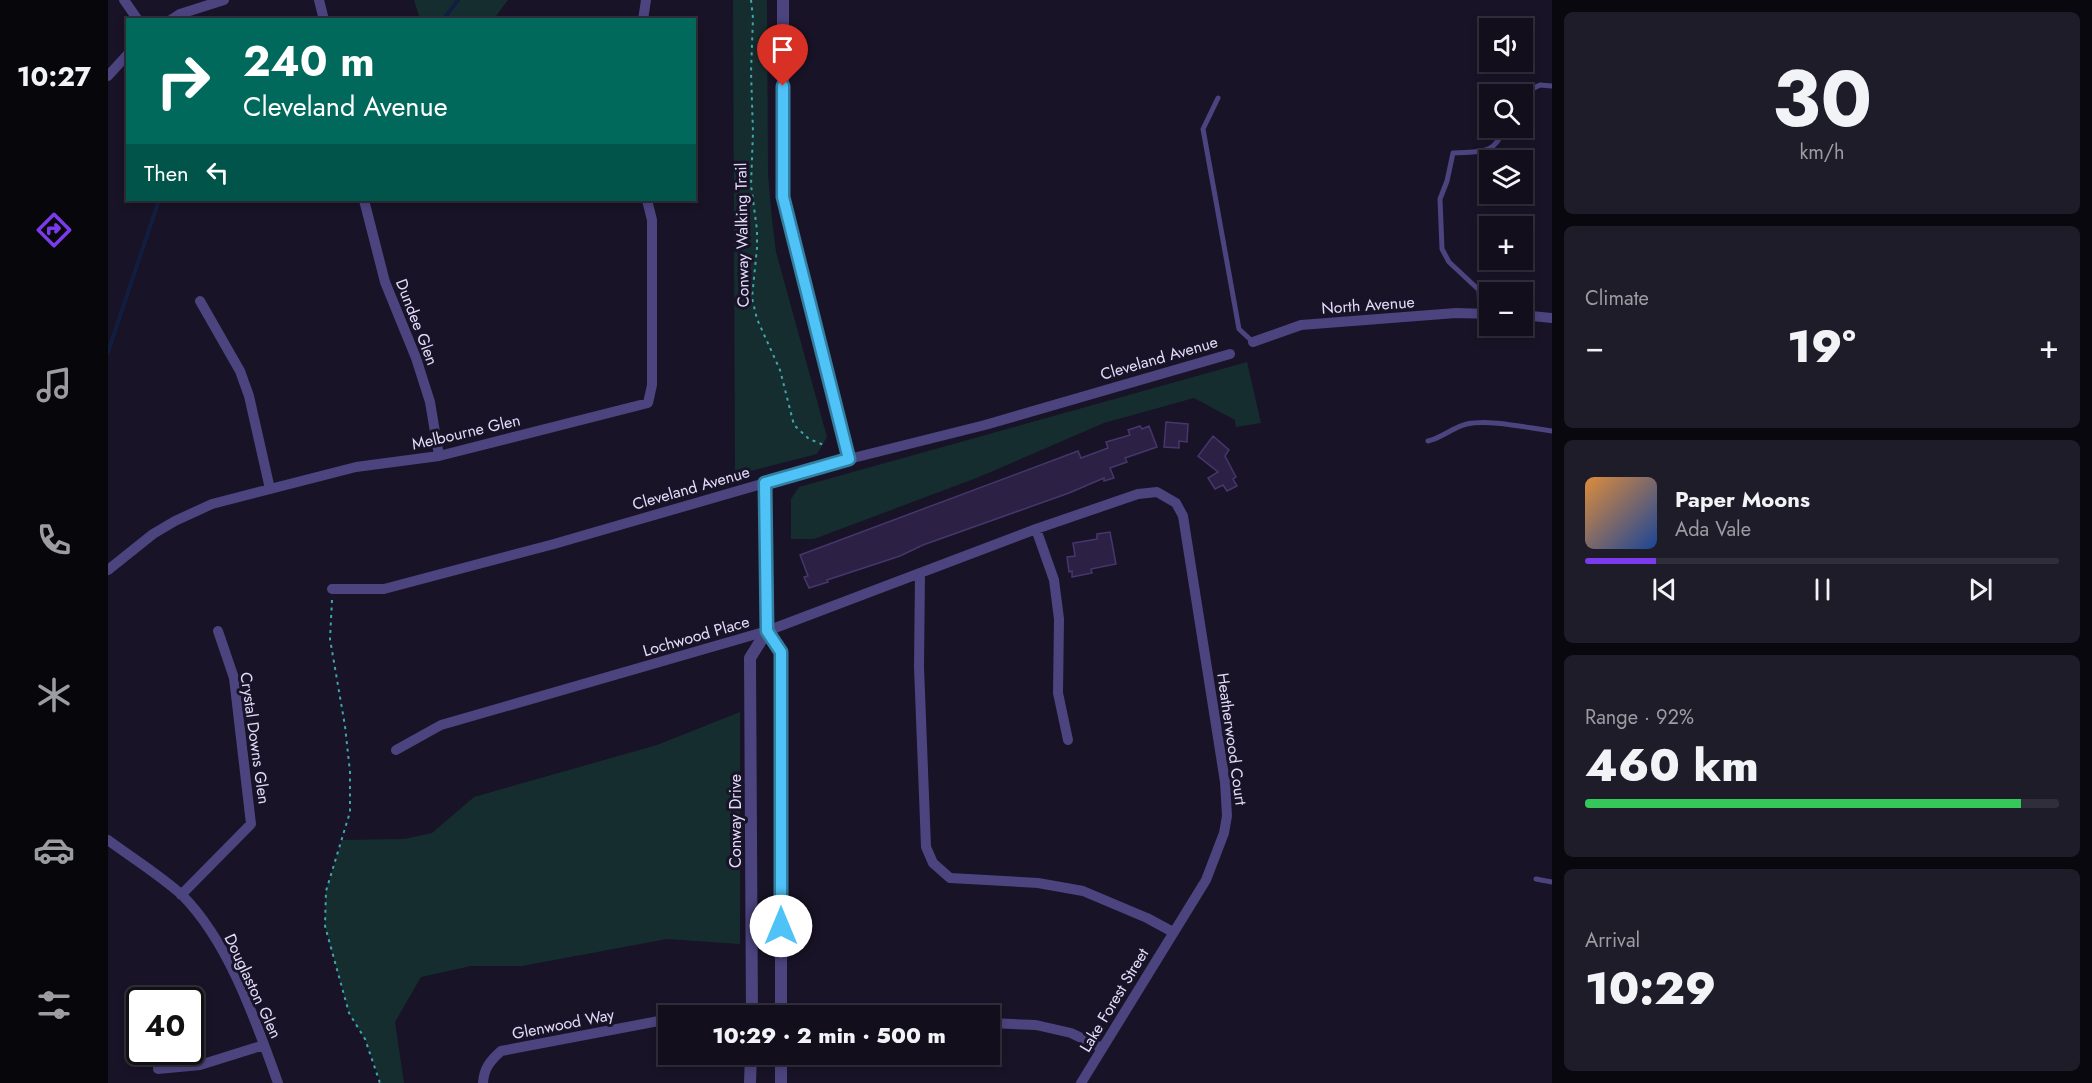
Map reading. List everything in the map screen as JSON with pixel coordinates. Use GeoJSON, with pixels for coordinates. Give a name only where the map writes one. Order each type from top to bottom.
{"type":"FeatureCollection","features":[{"type":"Feature","properties":{"kind":"street"},"geometry":{"type":"LineString","coordinates":[[124,0],[137,18]]}},
{"type":"Feature","properties":{"kind":"street"},"geometry":{"type":"LineString","coordinates":[[174,18],[224,0]]}},
{"type":"Feature","properties":{"kind":"street"},"geometry":{"type":"LineString","coordinates":[[319,0],[324,18]]}},
{"type":"Feature","properties":{"kind":"street"},"geometry":{"type":"LineString","coordinates":[[644,18],[646,0]]}},
{"type":"Feature","properties":{"kind":"street"},"geometry":{"type":"LineString","coordinates":[[783,0],[783,197],[849,459]]}},
{"type":"Feature","properties":{"kind":"street"},"geometry":{"type":"LineString","coordinates":[[108,76],[126,56]]}},
{"type":"Feature","properties":{"kind":"street","name":"Dundee Glen"},"geometry":{"type":"LineString","coordinates":[[364,201],[385,282],[416,358],[430,402],[439,456]]}},
{"type":"Feature","properties":{"kind":"street","name":"Melbourne Glen"},"geometry":{"type":"LineString","coordinates":[[108,570],[153,534],[212,504],[356,467],[439,456],[648,403],[652,385],[652,220],[647,201]]}},
{"type":"Feature","properties":{"kind":"street"},"geometry":{"type":"LineString","coordinates":[[200,301],[240,371],[249,396],[270,489]]}},
{"type":"Feature","properties":{"kind":"street","name":"North Avenue"},"geometry":{"type":"LineString","coordinates":[[1252,342],[1301,325],[1433,315],[1479,314]]}},
{"type":"Feature","properties":{"kind":"street"},"geometry":{"type":"LineString","coordinates":[[1533,316],[1552,318]]}},
{"type":"Feature","properties":{"kind":"street","name":"Cleveland Avenue"},"geometry":{"type":"LineString","coordinates":[[332,589],[384,589],[554,544],[849,459],[985,425],[1230,354]]}},
{"type":"Feature","properties":{"kind":"street"},"geometry":{"type":"LineString","coordinates":[[765,483],[767,631],[781,652],[781,1005]]}},
{"type":"Feature","properties":{"kind":"street","name":"Heatherwood Court"},"geometry":{"type":"LineString","coordinates":[[1138,494],[1157,492],[1176,504],[1182,516],[1225,782],[1227,816],[1224,833],[1206,880],[1173,932]]}},
{"type":"Feature","properties":{"kind":"street","name":"Lochwood Place"},"geometry":{"type":"LineString","coordinates":[[396,750],[441,725],[767,631],[1036,529],[1138,494]]}},
{"type":"Feature","properties":{"kind":"street"},"geometry":{"type":"LineString","coordinates":[[1036,529],[1055,590],[1059,619],[1058,693],[1068,740]]}},
{"type":"Feature","properties":{"kind":"street"},"geometry":{"type":"LineString","coordinates":[[920,573],[920,667],[926,847],[933,863],[950,878],[1038,883],[1083,891],[1147,918],[1173,932]]}},
{"type":"Feature","properties":{"kind":"street","name":"Crystal Downs Glen"},"geometry":{"type":"LineString","coordinates":[[181,895],[251,824],[234,678],[218,631]]}},
{"type":"Feature","properties":{"kind":"street","name":"Conway Drive"},"geometry":{"type":"LineString","coordinates":[[752,1005],[750,658],[767,631]]}},
{"type":"Feature","properties":{"kind":"street","name":"Douglaston Glen"},"geometry":{"type":"LineString","coordinates":[[108,840],[181,895],[204,922],[225,955],[278,1083]]}},
{"type":"Feature","properties":{"kind":"street","name":"Lake Forest Street"},"geometry":{"type":"LineString","coordinates":[[1081,1083],[1173,932]]}},
{"type":"Feature","properties":{"kind":"street","name":"Glenwood Way"},"geometry":{"type":"LineString","coordinates":[[483,1083],[484,1073],[490,1060],[501,1051],[658,1021]]}},
{"type":"Feature","properties":{"kind":"street"},"geometry":{"type":"LineString","coordinates":[[1000,1023],[1036,1025],[1071,1032],[1102,1048]]}},
{"type":"Feature","properties":{"kind":"street"},"geometry":{"type":"LineString","coordinates":[[158,1068],[200,1065],[264,1046]]}},
{"type":"Feature","properties":{"kind":"street"},"geometry":{"type":"LineString","coordinates":[[750,1083],[751,1065]]}},
{"type":"Feature","properties":{"kind":"street"},"geometry":{"type":"LineString","coordinates":[[781,1065],[781,1083]]}},
{"type":"Feature","properties":{"kind":"lane"},"geometry":{"type":"LineString","coordinates":[[1533,88],[1540,85],[1552,86]]}},
{"type":"Feature","properties":{"kind":"lane"},"geometry":{"type":"LineString","coordinates":[[1218,98],[1203,129],[1239,328],[1252,342]]}},
{"type":"Feature","properties":{"kind":"lane"},"geometry":{"type":"LineString","coordinates":[[1479,290],[1449,262],[1442,249],[1440,199],[1447,181],[1453,153],[1493,148],[1501,138]]}},
{"type":"Feature","properties":{"kind":"lane"},"geometry":{"type":"LineString","coordinates":[[1428,441],[1438,439],[1463,425],[1477,422],[1552,430]]}},
{"type":"Feature","properties":{"kind":"lane"},"geometry":{"type":"LineString","coordinates":[[1536,879],[1552,882]]}},
{"type":"Feature","properties":{"kind":"path","name":"Conway Walking Trail"},"geometry":{"type":"LineString","coordinates":[[752,0],[751,185],[757,248],[752,298],[757,319],[780,370],[794,425],[809,439],[825,445]]}},
{"type":"Feature","properties":{"kind":"path"},"geometry":{"type":"LineString","coordinates":[[332,589],[330,639],[350,772],[350,812],[327,891],[325,926],[349,1013],[365,1039],[380,1083]]}},
{"type":"Feature","properties":{"kind":"green space"},"geometry":{"type":"Polygon","coordinates":[[[414,0],[508,0],[494,18],[420,18],[414,0]]]}},
{"type":"Feature","properties":{"kind":"green space"},"geometry":{"type":"Polygon","coordinates":[[[733,0],[767,0],[768,175],[776,252],[827,437],[817,454],[735,475],[733,0]]]}},
{"type":"Feature","properties":{"kind":"green space"},"geometry":{"type":"Polygon","coordinates":[[[1247,362],[1261,423],[1236,427],[1235,420],[1194,398],[1104,423],[979,477],[814,539],[791,539],[791,499],[799,487],[1247,362]]]}},
{"type":"Feature","properties":{"kind":"green space"},"geometry":{"type":"Polygon","coordinates":[[[740,712],[740,944],[667,939],[522,966],[471,966],[421,977],[395,1022],[404,1083],[381,1083],[365,1039],[349,1013],[325,926],[326,891],[342,840],[404,839],[432,833],[474,797],[657,745],[740,712]]]}},
{"type":"Feature","properties":{"kind":"building"},"geometry":{"type":"Polygon","coordinates":[[[1166,422],[1188,424],[1187,442],[1179,441],[1179,448],[1164,447],[1166,422]]]}},
{"type":"Feature","properties":{"kind":"building"},"geometry":{"type":"Polygon","coordinates":[[[1140,426],[1142,429],[1149,426],[1157,447],[1125,458],[1127,462],[1110,468],[1114,478],[1104,481],[1104,478],[1069,493],[809,588],[804,577],[808,576],[800,555],[1078,451],[1081,458],[1108,448],[1106,442],[1130,435],[1128,430],[1140,426]]]}},
{"type":"Feature","properties":{"kind":"building"},"geometry":{"type":"Polygon","coordinates":[[[1213,436],[1229,450],[1225,456],[1236,477],[1233,479],[1237,486],[1227,491],[1223,485],[1215,489],[1208,478],[1218,472],[1198,456],[1213,436]]]}},
{"type":"Feature","properties":{"kind":"building"},"geometry":{"type":"Polygon","coordinates":[[[1110,532],[1116,564],[1091,569],[1092,573],[1072,577],[1067,557],[1075,556],[1073,543],[1097,539],[1097,534],[1110,532]]]}},
{"type":"Feature","properties":{"kind":"waterway"},"geometry":{"type":"LineString","coordinates":[[444,18],[458,0]]}},
{"type":"Feature","properties":{"kind":"waterway"},"geometry":{"type":"LineString","coordinates":[[108,352],[159,201]]}},
{"type":"Feature","properties":{"kind":"route"},"geometry":{"type":"LineString","coordinates":[[781,926],[781,652],[767,631],[765,483],[849,459],[783,197],[783,86]]}}]}
